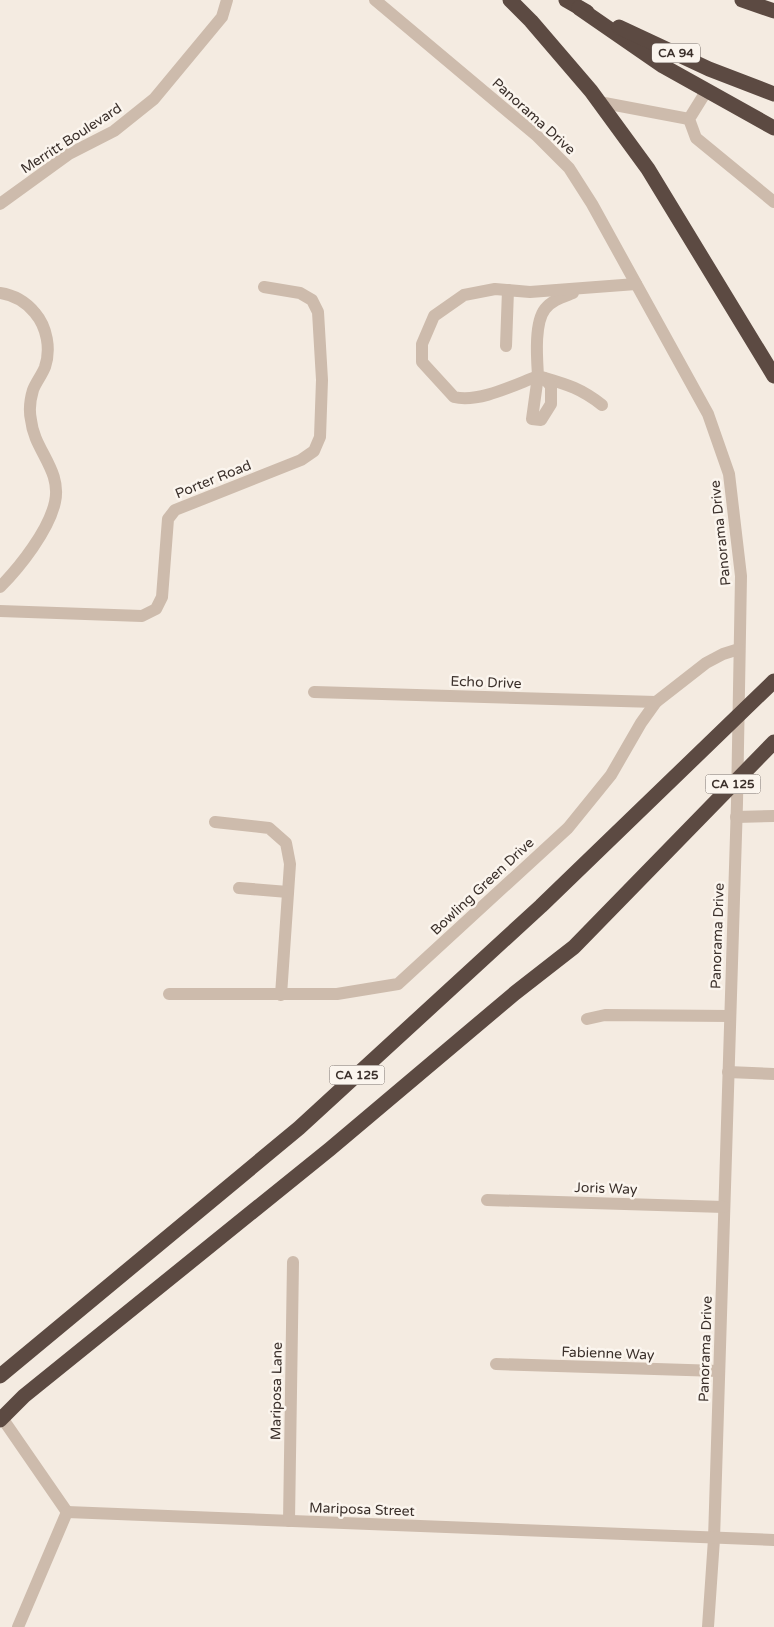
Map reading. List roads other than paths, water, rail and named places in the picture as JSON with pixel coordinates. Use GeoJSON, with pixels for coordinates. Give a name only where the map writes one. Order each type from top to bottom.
{"type":"FeatureCollection","features":[{"type":"Feature","properties":{"kind":"highway"},"geometry":{"type":"LineString","coordinates":[[510,0],[531,21],[599,102],[648,168],[774,376]]}},
{"type":"Feature","properties":{"kind":"highway","name":"CA 94"},"geometry":{"type":"LineString","coordinates":[[566,0],[579,8],[709,69],[774,94]]}},
{"type":"Feature","properties":{"kind":"highway"},"geometry":{"type":"LineString","coordinates":[[742,0],[774,11]]}},
{"type":"Feature","properties":{"kind":"highway"},"geometry":{"type":"LineString","coordinates":[[579,8],[663,66],[774,128]]}},
{"type":"Feature","properties":{"kind":"highway","name":"CA 125"},"geometry":{"type":"LineString","coordinates":[[0,1376],[299,1128],[541,906],[773,682]]}},
{"type":"Feature","properties":{"kind":"highway","name":"CA 125"},"geometry":{"type":"LineString","coordinates":[[0,1420],[24,1396],[330,1149],[515,993],[574,947],[772,745]]}},
{"type":"Feature","properties":{"kind":"street","name":"Merritt Boulevard"},"geometry":{"type":"LineString","coordinates":[[0,204],[69,154],[114,131],[148,104],[222,17],[227,0]]}},
{"type":"Feature","properties":{"kind":"street","name":"Panorama Drive"},"geometry":{"type":"LineString","coordinates":[[375,0],[537,136],[569,168],[592,204],[708,414],[729,474],[740,576],[736,817],[714,1539],[708,1627]]}},
{"type":"Feature","properties":{"kind":"street"},"geometry":{"type":"LineString","coordinates":[[689,119],[707,90]]}},
{"type":"Feature","properties":{"kind":"street"},"geometry":{"type":"LineString","coordinates":[[599,102],[689,119]]}},
{"type":"Feature","properties":{"kind":"street"},"geometry":{"type":"LineString","coordinates":[[689,119],[696,138],[774,202]]}},
{"type":"Feature","properties":{"kind":"street"},"geometry":{"type":"LineString","coordinates":[[602,404],[586,392],[575,387],[541,377],[485,396],[454,397],[422,362],[422,344],[434,316],[464,295],[495,289],[530,292],[636,284]]}},
{"type":"Feature","properties":{"kind":"street","name":"Porter Road"},"geometry":{"type":"LineString","coordinates":[[0,611],[142,616],[156,608],[162,597],[168,519],[175,510],[301,460],[314,451],[320,437],[322,380],[318,312],[312,300],[300,293],[264,287]]}},
{"type":"Feature","properties":{"kind":"street"},"geometry":{"type":"LineString","coordinates":[[541,377],[537,335],[544,310],[556,299],[587,288]]}},
{"type":"Feature","properties":{"kind":"street"},"geometry":{"type":"LineString","coordinates":[[506,346],[508,290]]}},
{"type":"Feature","properties":{"kind":"street"},"geometry":{"type":"LineString","coordinates":[[0,293],[14,296],[32,308],[38,316],[46,335],[48,355],[32,392],[30,412],[33,432],[52,470],[56,490],[49,520],[12,575],[0,587]]}},
{"type":"Feature","properties":{"kind":"street","name":"Bowling Green Drive"},"geometry":{"type":"LineString","coordinates":[[169,994],[337,994],[398,984],[568,828],[611,775],[641,723],[656,702],[706,663],[723,654],[739,649]]}},
{"type":"Feature","properties":{"kind":"street","name":"Echo Drive"},"geometry":{"type":"LineString","coordinates":[[314,692],[656,702]]}},
{"type":"Feature","properties":{"kind":"street"},"geometry":{"type":"LineString","coordinates":[[736,817],[774,816]]}},
{"type":"Feature","properties":{"kind":"street"},"geometry":{"type":"LineString","coordinates":[[215,822],[269,828],[286,843],[290,864],[281,995]]}},
{"type":"Feature","properties":{"kind":"street"},"geometry":{"type":"LineString","coordinates":[[239,888],[288,892]]}},
{"type":"Feature","properties":{"kind":"street"},"geometry":{"type":"LineString","coordinates":[[587,1019],[605,1015],[730,1016]]}},
{"type":"Feature","properties":{"kind":"street"},"geometry":{"type":"LineString","coordinates":[[728,1072],[774,1074]]}},
{"type":"Feature","properties":{"kind":"street","name":"Joris Way"},"geometry":{"type":"LineString","coordinates":[[487,1200],[724,1207]]}},
{"type":"Feature","properties":{"kind":"street","name":"Mariposa Lane"},"geometry":{"type":"LineString","coordinates":[[290,1521],[292,1262]]}},
{"type":"Feature","properties":{"kind":"street","name":"Fabienne Way"},"geometry":{"type":"LineString","coordinates":[[496,1364],[719,1371]]}},
{"type":"Feature","properties":{"kind":"street"},"geometry":{"type":"LineString","coordinates":[[0,1415],[67,1512],[18,1627]]}},
{"type":"Feature","properties":{"kind":"street","name":"Mariposa Street"},"geometry":{"type":"LineString","coordinates":[[67,1512],[774,1540]]}}]}
